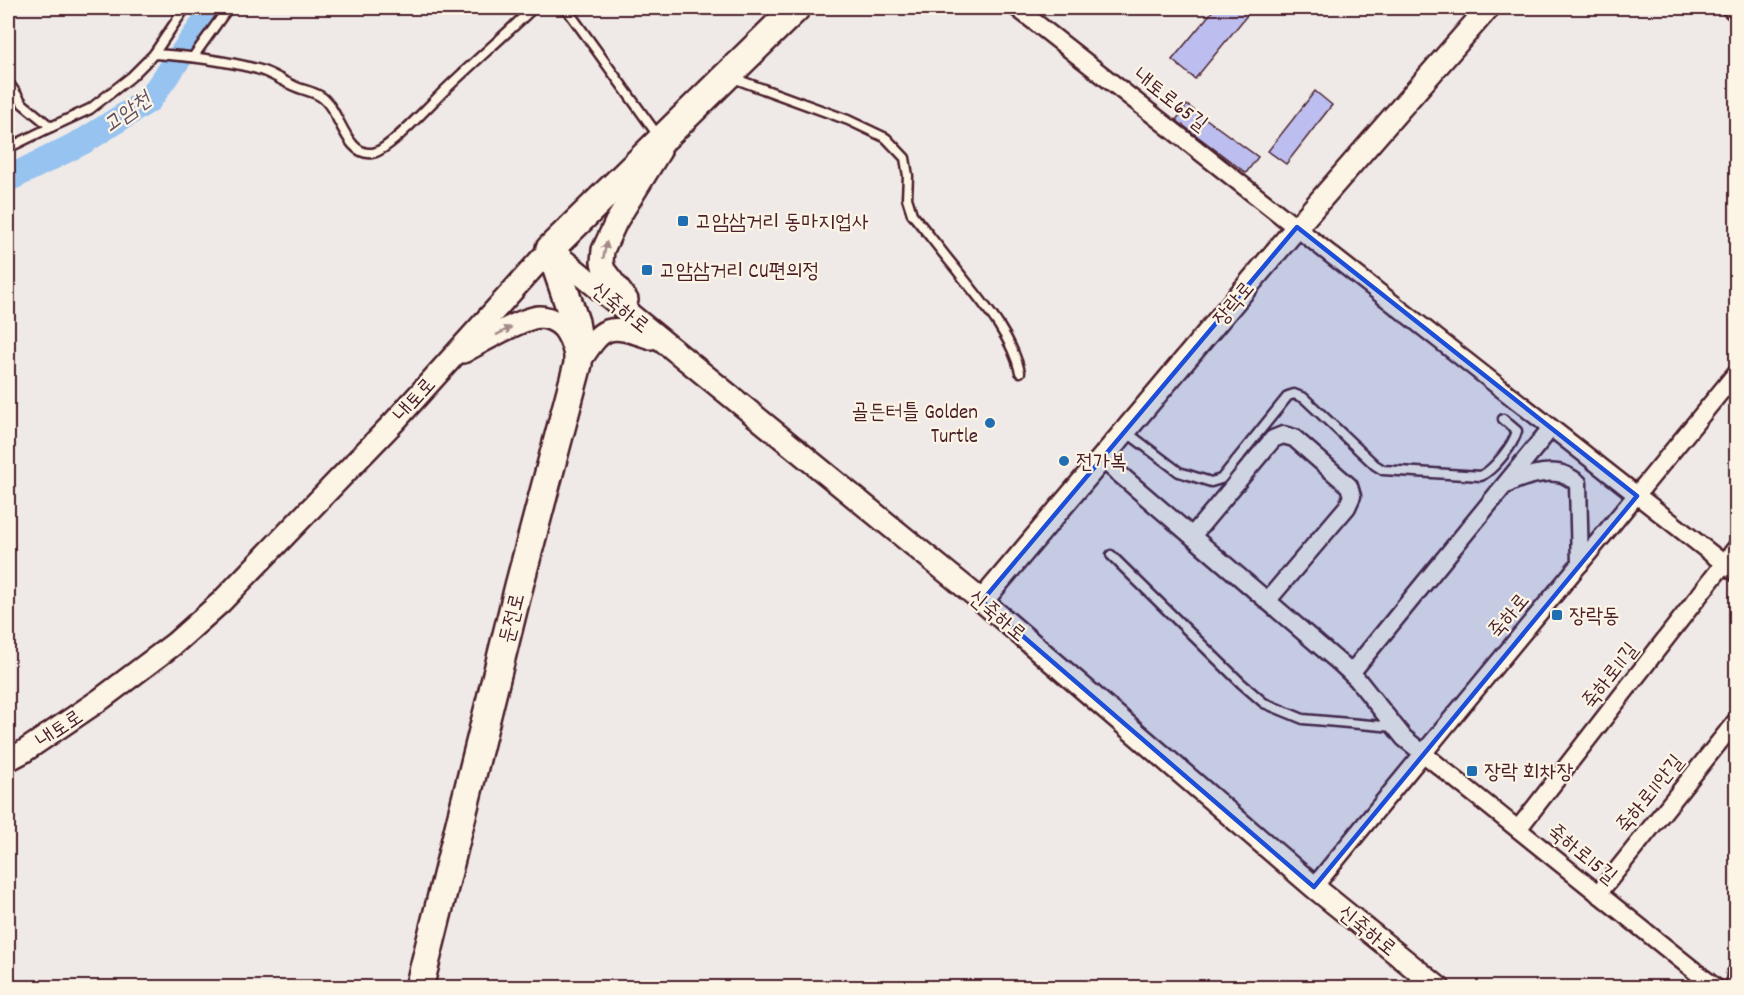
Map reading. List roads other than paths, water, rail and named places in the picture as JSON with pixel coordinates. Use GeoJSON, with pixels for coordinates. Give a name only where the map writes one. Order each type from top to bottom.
{"type":"FeatureCollection","features":[{"type":"Feature","properties":{"kind":"main road","name":"내토로"},"geometry":{"type":"LineString","coordinates":[[550,249],[796,8]]}},
{"type":"Feature","properties":{"kind":"main road","name":"둔전로"},"geometry":{"type":"LineString","coordinates":[[424,985],[519,586],[578,364],[575,322],[550,249]]}},
{"type":"Feature","properties":{"kind":"street","name":"내토로65길"},"geometry":{"type":"LineString","coordinates":[[1017,8],[1731,568]]}},
{"type":"Feature","properties":{"kind":"street","name":"장락로"},"geometry":{"type":"LineString","coordinates":[[982,601],[1297,227],[1487,8]]}},
{"type":"Feature","properties":{"kind":"street"},"geometry":{"type":"LineString","coordinates":[[1730,8],[1737,13]]}},
{"type":"Feature","properties":{"kind":"street"},"geometry":{"type":"LineString","coordinates":[[663,341],[610,279],[602,262],[603,250],[616,222],[668,133]]}},
{"type":"Feature","properties":{"kind":"street","name":"신죽하로"},"geometry":{"type":"LineString","coordinates":[[550,249],[982,601],[1314,887],[1439,987]]}},
{"type":"Feature","properties":{"kind":"street","name":"내토로"},"geometry":{"type":"LineString","coordinates":[[8,760],[101,699],[174,644],[221,602],[395,421],[550,249]]}},
{"type":"Feature","properties":{"kind":"street"},"geometry":{"type":"LineString","coordinates":[[452,358],[526,320],[541,317],[559,323],[565,330],[578,364]]}},
{"type":"Feature","properties":{"kind":"street"},"geometry":{"type":"LineString","coordinates":[[578,364],[593,341],[607,331],[629,330],[663,341]]}},
{"type":"Feature","properties":{"kind":"street","name":"죽하로"},"geometry":{"type":"LineString","coordinates":[[1314,887],[1737,373]]}},
{"type":"Feature","properties":{"kind":"street"},"geometry":{"type":"LineString","coordinates":[[1351,673],[1551,428]]}},
{"type":"Feature","properties":{"kind":"street"},"geometry":{"type":"LineString","coordinates":[[1192,536],[1273,440],[1283,435],[1294,438],[1349,486],[1352,496],[1347,507],[1267,600]]}},
{"type":"Feature","properties":{"kind":"street","name":"죽하로15길"},"geometry":{"type":"LineString","coordinates":[[1102,459],[1351,673],[1404,738],[1716,987]]}},
{"type":"Feature","properties":{"kind":"street"},"geometry":{"type":"LineString","coordinates":[[1504,485],[1521,477],[1562,473],[1578,483],[1580,564]]}},
{"type":"Feature","properties":{"kind":"street","name":"죽하로11길"},"geometry":{"type":"LineString","coordinates":[[1518,829],[1731,568],[1737,548]]}},
{"type":"Feature","properties":{"kind":"street","name":"죽하로11안길"},"geometry":{"type":"LineString","coordinates":[[1598,894],[1737,721]]}},
{"type":"Feature","properties":{"kind":"street"},"geometry":{"type":"LineString","coordinates":[[1734,987],[1737,974]]}},
{"type":"Feature","properties":{"kind":"lane"},"geometry":{"type":"LineString","coordinates":[[8,148],[90,109],[116,91],[154,54],[185,8]]}},
{"type":"Feature","properties":{"kind":"lane"},"geometry":{"type":"LineString","coordinates":[[191,57],[228,8]]}},
{"type":"Feature","properties":{"kind":"lane"},"geometry":{"type":"LineString","coordinates":[[154,54],[191,57],[258,69],[320,96],[330,106],[354,147],[371,154],[379,152],[418,119],[534,8]]}},
{"type":"Feature","properties":{"kind":"lane"},"geometry":{"type":"LineString","coordinates":[[566,8],[668,133]]}},
{"type":"Feature","properties":{"kind":"lane"},"geometry":{"type":"LineString","coordinates":[[727,75],[849,120],[886,138],[896,147],[905,158],[908,176],[907,198],[912,214],[983,303],[1009,342],[1020,372]]}},
{"type":"Feature","properties":{"kind":"lane"},"geometry":{"type":"LineString","coordinates":[[8,82],[23,104],[51,127]]}},
{"type":"Feature","properties":{"kind":"lane"},"geometry":{"type":"LineString","coordinates":[[1125,431],[1179,472],[1211,482],[1221,479],[1288,396],[1294,394],[1304,398],[1383,470],[1481,476],[1492,468],[1515,440],[1517,431],[1503,419]]}},
{"type":"Feature","properties":{"kind":"lane"},"geometry":{"type":"LineString","coordinates":[[1111,555],[1264,703],[1303,719],[1394,727]]}},
{"type":"Feature","properties":{"kind":"waterway","name":"고암천"},"geometry":{"type":"LineString","coordinates":[[8,179],[84,141],[149,100],[215,8]]}},
{"type":"Feature","properties":{"kind":"place","name":"고암삼거리 동마지업사"},"geometry":{"type":"Point","coordinates":[683,221]}},
{"type":"Feature","properties":{"kind":"place","name":"고암삼거리 CU편의정"},"geometry":{"type":"Point","coordinates":[647,270]}},
{"type":"Feature","properties":{"kind":"place","name":"골든터틀 Golden Turtle"},"geometry":{"type":"Point","coordinates":[990,423]}},
{"type":"Feature","properties":{"kind":"place","name":"전가복"},"geometry":{"type":"Point","coordinates":[1064,461]}},
{"type":"Feature","properties":{"kind":"place","name":"장락동"},"geometry":{"type":"Point","coordinates":[1557,615]}},
{"type":"Feature","properties":{"kind":"place","name":"장락 회차장"},"geometry":{"type":"Point","coordinates":[1472,771]}}]}
